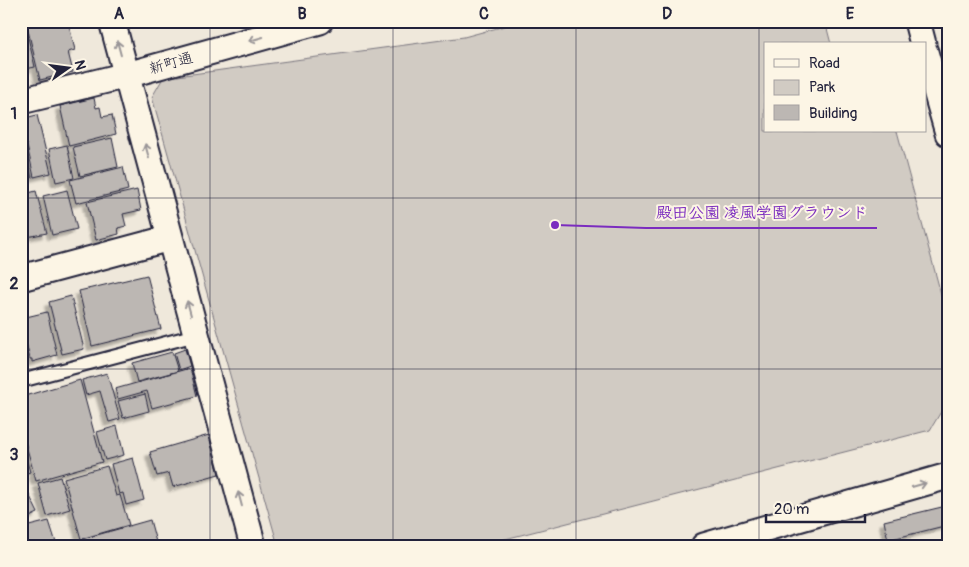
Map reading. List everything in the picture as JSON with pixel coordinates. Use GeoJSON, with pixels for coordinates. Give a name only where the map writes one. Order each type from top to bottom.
{"type":"FeatureCollection","features":[{"type":"Feature","properties":{"kind":"street"},"geometry":{"type":"LineString","coordinates":[[112,21],[253,546]]}},
{"type":"Feature","properties":{"kind":"street","name":"新町通"},"geometry":{"type":"LineString","coordinates":[[21,101],[126,75],[320,21]]}},
{"type":"Feature","properties":{"kind":"street"},"geometry":{"type":"LineString","coordinates":[[917,21],[922,42]]}},
{"type":"Feature","properties":{"kind":"street"},"geometry":{"type":"LineString","coordinates":[[926,56],[948,133]]}},
{"type":"Feature","properties":{"kind":"street"},"geometry":{"type":"LineString","coordinates":[[21,278],[170,238]]}},
{"type":"Feature","properties":{"kind":"street"},"geometry":{"type":"LineString","coordinates":[[704,546],[948,476]]}},
{"type":"Feature","properties":{"kind":"lane"},"geometry":{"type":"LineString","coordinates":[[21,381],[196,335]]}},
{"type":"Feature","properties":{"kind":"green space"},"geometry":{"type":"Polygon","coordinates":[[[523,21],[825,21],[830,42],[764,42],[764,132],[897,132],[948,320],[948,400],[930,430],[478,546],[278,546],[152,97],[163,78],[464,37],[523,21]]]}},
{"type":"Feature","properties":{"kind":"building"},"geometry":{"type":"Polygon","coordinates":[[[21,21],[24,21],[35,67],[21,70],[21,21]]]}},
{"type":"Feature","properties":{"kind":"building"},"geometry":{"type":"Polygon","coordinates":[[[68,21],[75,50],[68,52],[73,72],[40,80],[26,22],[68,21]]]}},
{"type":"Feature","properties":{"kind":"building"},"geometry":{"type":"Polygon","coordinates":[[[94,98],[96,108],[100,107],[102,117],[112,115],[116,134],[69,146],[60,106],[94,98]]]}},
{"type":"Feature","properties":{"kind":"building"},"geometry":{"type":"Polygon","coordinates":[[[37,115],[51,173],[34,177],[21,119],[37,115]]]}},
{"type":"Feature","properties":{"kind":"building"},"geometry":{"type":"Polygon","coordinates":[[[21,132],[32,178],[21,180],[21,132]]]}},
{"type":"Feature","properties":{"kind":"building"},"geometry":{"type":"Polygon","coordinates":[[[112,138],[118,167],[80,176],[73,147],[112,138]]]}},
{"type":"Feature","properties":{"kind":"building"},"geometry":{"type":"Polygon","coordinates":[[[67,145],[74,178],[56,182],[49,149],[67,145]]]}},
{"type":"Feature","properties":{"kind":"building"},"geometry":{"type":"Polygon","coordinates":[[[123,167],[128,190],[76,203],[70,180],[123,167]]]}},
{"type":"Feature","properties":{"kind":"building"},"geometry":{"type":"Polygon","coordinates":[[[67,190],[77,229],[52,235],[43,196],[67,190]]]}},
{"type":"Feature","properties":{"kind":"building"},"geometry":{"type":"Polygon","coordinates":[[[137,190],[141,210],[123,214],[126,226],[118,228],[119,234],[96,240],[87,202],[137,190]]]}},
{"type":"Feature","properties":{"kind":"building"},"geometry":{"type":"Polygon","coordinates":[[[36,191],[47,233],[27,237],[21,212],[21,195],[36,191]]]}},
{"type":"Feature","properties":{"kind":"building"},"geometry":{"type":"Polygon","coordinates":[[[147,275],[161,329],[92,346],[79,291],[147,275]]]}},
{"type":"Feature","properties":{"kind":"building"},"geometry":{"type":"Polygon","coordinates":[[[71,296],[84,349],[62,354],[49,302],[71,296]]]}},
{"type":"Feature","properties":{"kind":"building"},"geometry":{"type":"Polygon","coordinates":[[[47,312],[57,355],[32,362],[22,326],[24,326],[22,318],[47,312]]]}},
{"type":"Feature","properties":{"kind":"building"},"geometry":{"type":"Polygon","coordinates":[[[21,334],[28,362],[21,364],[21,334]]]}},
{"type":"Feature","properties":{"kind":"building"},"geometry":{"type":"Polygon","coordinates":[[[185,349],[190,366],[179,370],[174,353],[185,349]]]}},
{"type":"Feature","properties":{"kind":"building"},"geometry":{"type":"Polygon","coordinates":[[[172,352],[178,371],[137,382],[132,363],[172,352]]]}},
{"type":"Feature","properties":{"kind":"building"},"geometry":{"type":"Polygon","coordinates":[[[190,368],[197,396],[152,408],[147,391],[118,399],[115,389],[190,368]]]}},
{"type":"Feature","properties":{"kind":"building"},"geometry":{"type":"Polygon","coordinates":[[[107,373],[120,419],[109,422],[100,391],[86,395],[82,380],[107,373]]]}},
{"type":"Feature","properties":{"kind":"building"},"geometry":{"type":"Polygon","coordinates":[[[80,380],[102,462],[36,481],[21,427],[21,397],[80,380]]]}},
{"type":"Feature","properties":{"kind":"building"},"geometry":{"type":"Polygon","coordinates":[[[145,394],[149,411],[123,418],[118,401],[145,394]]]}},
{"type":"Feature","properties":{"kind":"building"},"geometry":{"type":"Polygon","coordinates":[[[117,426],[124,455],[105,460],[97,432],[117,426]]]}},
{"type":"Feature","properties":{"kind":"building"},"geometry":{"type":"Polygon","coordinates":[[[209,435],[219,474],[173,487],[169,473],[157,476],[150,452],[209,435]]]}},
{"type":"Feature","properties":{"kind":"building"},"geometry":{"type":"Polygon","coordinates":[[[21,448],[23,448],[30,472],[21,475],[21,448]]]}},
{"type":"Feature","properties":{"kind":"building"},"geometry":{"type":"Polygon","coordinates":[[[133,458],[144,500],[126,505],[123,493],[119,494],[111,464],[133,458]]]}},
{"type":"Feature","properties":{"kind":"building"},"geometry":{"type":"Polygon","coordinates":[[[107,466],[116,496],[120,495],[129,525],[81,539],[64,478],[107,466]]]}},
{"type":"Feature","properties":{"kind":"building"},"geometry":{"type":"Polygon","coordinates":[[[60,477],[70,509],[47,516],[38,483],[60,477]]]}},
{"type":"Feature","properties":{"kind":"building"},"geometry":{"type":"Polygon","coordinates":[[[21,478],[38,513],[21,521],[21,478]]]}},
{"type":"Feature","properties":{"kind":"building"},"geometry":{"type":"Polygon","coordinates":[[[946,506],[948,525],[888,540],[884,521],[946,506]]]}},
{"type":"Feature","properties":{"kind":"building"},"geometry":{"type":"Polygon","coordinates":[[[150,520],[156,542],[144,546],[81,546],[79,540],[150,520]]]}},
{"type":"Feature","properties":{"kind":"building"},"geometry":{"type":"Polygon","coordinates":[[[49,521],[57,546],[21,546],[21,528],[49,521]]]}},
{"type":"Feature","properties":{"kind":"place","name":"殿田公園 凌風学園グラウンド"},"geometry":{"type":"Point","coordinates":[555,225]}}]}
